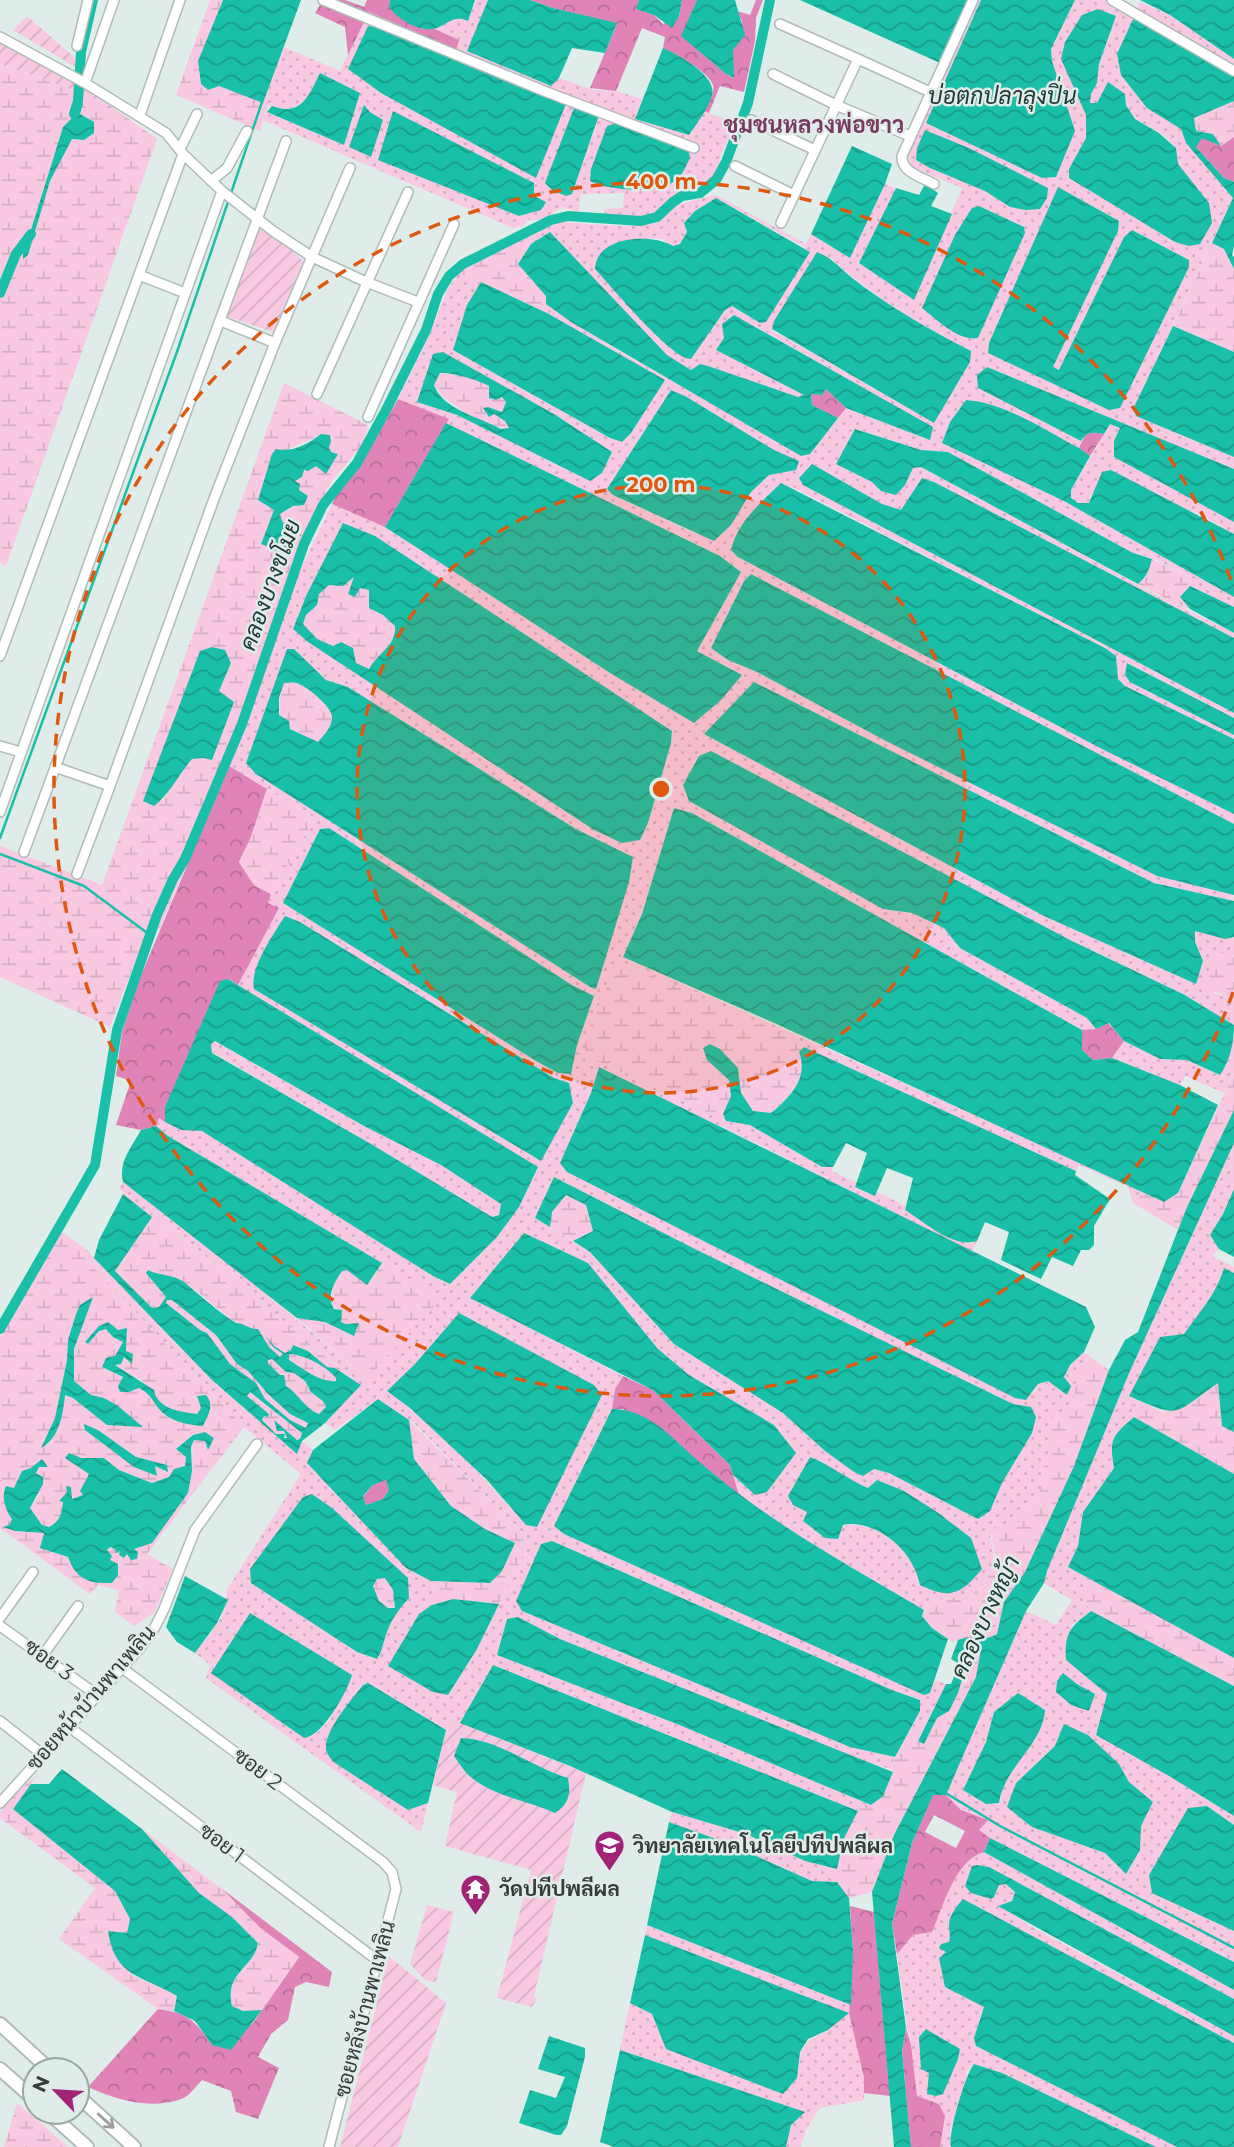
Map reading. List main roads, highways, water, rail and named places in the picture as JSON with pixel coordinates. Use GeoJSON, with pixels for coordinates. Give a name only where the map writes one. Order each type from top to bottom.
{"type":"FeatureCollection","features":[{"type":"Feature","properties":{"kind":"main road"},"geometry":{"type":"LineString","coordinates":[[0,2024],[35,2056]]}},
{"type":"Feature","properties":{"kind":"main road"},"geometry":{"type":"LineString","coordinates":[[0,2069],[21,2088]]}},
{"type":"Feature","properties":{"kind":"main road"},"geometry":{"type":"LineString","coordinates":[[91,2108],[134,2147]]}},
{"type":"Feature","properties":{"kind":"main road"},"geometry":{"type":"LineString","coordinates":[[64,2126],[87,2147]]}},
{"type":"Feature","properties":{"kind":"water"},"geometry":{"type":"Polygon","coordinates":[[[223,0],[301,0],[263,103],[219,86],[208,90],[201,84],[198,61],[223,0]]]}},
{"type":"Feature","properties":{"kind":"water"},"geometry":{"type":"Polygon","coordinates":[[[390,0],[475,0],[468,21],[455,19],[437,28],[424,29],[393,12],[389,7],[390,0]]]}},
{"type":"Feature","properties":{"kind":"water"},"geometry":{"type":"Polygon","coordinates":[[[488,0],[530,0],[617,23],[605,53],[572,48],[559,78],[551,86],[467,51],[488,0]]]}},
{"type":"Feature","properties":{"kind":"water"},"geometry":{"type":"Polygon","coordinates":[[[639,0],[682,0],[679,16],[672,28],[654,15],[636,9],[639,0]]]}},
{"type":"Feature","properties":{"kind":"water"},"geometry":{"type":"Polygon","coordinates":[[[697,0],[735,0],[745,35],[733,50],[734,78],[681,36],[697,0]]]}},
{"type":"Feature","properties":{"kind":"water"},"geometry":{"type":"Polygon","coordinates":[[[800,0],[969,0],[940,63],[800,0]]]}},
{"type":"Feature","properties":{"kind":"water","name":"บ่อตกปลาลุงปิ่น"},"geometry":{"type":"Polygon","coordinates":[[[981,0],[1075,0],[1051,49],[1052,61],[1075,131],[1056,177],[1042,178],[926,123],[981,0]]]}},
{"type":"Feature","properties":{"kind":"water"},"geometry":{"type":"Polygon","coordinates":[[[1140,0],[1234,0],[1234,59],[1170,15],[1140,0]]]}},
{"type":"Feature","properties":{"kind":"water"},"geometry":{"type":"Polygon","coordinates":[[[1098,9],[1116,16],[1099,64],[1097,83],[1090,103],[1097,103],[1108,82],[1125,94],[1126,105],[1135,119],[1159,133],[1176,148],[1178,164],[1209,203],[1212,223],[1200,244],[1189,246],[1175,242],[1069,178],[1069,169],[1086,138],[1086,115],[1061,59],[1065,42],[1082,15],[1098,9]]]}},
{"type":"Feature","properties":{"kind":"water"},"geometry":{"type":"Polygon","coordinates":[[[1134,17],[1234,76],[1234,101],[1194,118],[1196,131],[1213,134],[1221,146],[1202,138],[1196,147],[1224,178],[1234,182],[1234,269],[1224,249],[1212,243],[1233,198],[1186,143],[1181,129],[1147,108],[1121,75],[1117,54],[1134,17]]]}},
{"type":"Feature","properties":{"kind":"water"},"geometry":{"type":"Polygon","coordinates":[[[368,26],[566,104],[536,178],[381,93],[348,69],[368,26]]]}},
{"type":"Feature","properties":{"kind":"water"},"geometry":{"type":"Polygon","coordinates":[[[663,48],[696,67],[712,88],[708,106],[689,135],[635,119],[663,48]]]}},
{"type":"Feature","properties":{"kind":"water"},"geometry":{"type":"Polygon","coordinates":[[[320,73],[360,93],[344,145],[267,112],[272,106],[291,109],[303,102],[320,73]]]}},
{"type":"Feature","properties":{"kind":"water"},"geometry":{"type":"Polygon","coordinates":[[[78,101],[83,104],[80,114],[94,122],[94,133],[84,140],[72,139],[50,181],[28,255],[23,259],[23,245],[19,243],[30,233],[63,127],[71,119],[78,101]]]}},
{"type":"Feature","properties":{"kind":"water"},"geometry":{"type":"Polygon","coordinates":[[[364,105],[383,120],[371,157],[349,147],[364,105]]]}},
{"type":"Feature","properties":{"kind":"water"},"geometry":{"type":"Polygon","coordinates":[[[574,108],[599,115],[572,194],[566,196],[552,190],[545,183],[574,108]]]}},
{"type":"Feature","properties":{"kind":"water"},"geometry":{"type":"Polygon","coordinates":[[[393,111],[534,183],[534,196],[546,202],[541,210],[519,216],[378,160],[393,111]]]}},
{"type":"Feature","properties":{"kind":"water"},"geometry":{"type":"Polygon","coordinates":[[[617,123],[688,149],[690,158],[684,171],[675,181],[657,188],[620,189],[590,181],[591,169],[607,126],[617,123]]]}},
{"type":"Feature","properties":{"kind":"water"},"geometry":{"type":"Polygon","coordinates":[[[925,130],[969,148],[1048,188],[1047,198],[1040,209],[1010,207],[985,191],[930,168],[916,160],[917,148],[925,130]]]}},
{"type":"Feature","properties":{"kind":"water"},"geometry":{"type":"Polygon","coordinates":[[[852,146],[892,164],[850,258],[811,234],[852,146]]]}},
{"type":"Feature","properties":{"kind":"water"},"geometry":{"type":"Polygon","coordinates":[[[925,184],[938,193],[931,206],[952,214],[914,300],[859,263],[896,188],[919,195],[925,184]]]}},
{"type":"Feature","properties":{"kind":"water"},"geometry":{"type":"Polygon","coordinates":[[[1058,187],[1119,221],[1118,231],[1053,367],[1059,370],[1124,237],[1132,230],[1189,260],[1189,267],[1120,408],[1109,410],[988,353],[989,343],[1058,187]]]}},
{"type":"Feature","properties":{"kind":"water"},"geometry":{"type":"Polygon","coordinates":[[[716,198],[810,252],[766,322],[760,323],[732,306],[725,310],[691,359],[670,348],[656,335],[595,269],[598,258],[605,250],[626,240],[652,239],[673,246],[680,244],[687,232],[684,223],[695,211],[716,198]]]}},
{"type":"Feature","properties":{"kind":"water"},"geometry":{"type":"Polygon","coordinates":[[[979,206],[1024,227],[1025,233],[978,338],[971,338],[948,329],[922,308],[955,235],[972,208],[979,206]]]}},
{"type":"Feature","properties":{"kind":"water"},"geometry":{"type":"Polygon","coordinates":[[[550,232],[667,355],[691,370],[700,364],[798,397],[804,395],[716,350],[724,338],[722,324],[734,315],[933,427],[930,440],[846,408],[826,389],[822,395],[811,394],[812,405],[838,418],[810,454],[801,456],[571,322],[546,304],[546,296],[518,264],[531,244],[550,232]]]}},
{"type":"Feature","properties":{"kind":"water"},"geometry":{"type":"Polygon","coordinates":[[[817,252],[894,307],[971,351],[970,362],[934,423],[772,329],[774,321],[817,252]]]}},
{"type":"Feature","properties":{"kind":"water"},"geometry":{"type":"Polygon","coordinates":[[[481,282],[547,313],[665,380],[631,433],[622,442],[610,438],[453,350],[467,305],[481,282]]]}},
{"type":"Feature","properties":{"kind":"water"},"geometry":{"type":"Polygon","coordinates":[[[1173,326],[1234,352],[1234,457],[1136,416],[1133,409],[1173,326]]]}},
{"type":"Feature","properties":{"kind":"water"},"geometry":{"type":"Polygon","coordinates":[[[443,352],[554,414],[612,452],[602,473],[590,481],[457,415],[417,402],[433,354],[443,352]],[[440,373],[434,385],[445,401],[501,429],[509,428],[505,421],[494,414],[489,417],[483,408],[502,412],[506,402],[502,397],[496,400],[489,398],[489,386],[440,373]]]}},
{"type":"Feature","properties":{"kind":"water"},"geometry":{"type":"Polygon","coordinates":[[[987,367],[1234,469],[1234,522],[1114,457],[1114,441],[1120,428],[1110,424],[1104,434],[1091,433],[1081,441],[978,388],[977,375],[987,367]]]}},
{"type":"Feature","properties":{"kind":"water"},"geometry":{"type":"Polygon","coordinates":[[[671,390],[774,450],[799,461],[796,470],[769,475],[751,492],[731,525],[714,541],[613,495],[607,489],[671,390]]]}},
{"type":"Feature","properties":{"kind":"water"},"geometry":{"type":"Polygon","coordinates":[[[966,400],[996,406],[1010,412],[1090,456],[1071,490],[1071,498],[1078,503],[1089,503],[1102,472],[1111,470],[1234,534],[1234,597],[1064,501],[942,443],[950,422],[966,400]]]}},
{"type":"Feature","properties":{"kind":"water"},"geometry":{"type":"Polygon","coordinates":[[[446,423],[720,556],[741,572],[697,651],[742,675],[721,700],[694,723],[610,673],[385,527],[446,423]]]}},
{"type":"Feature","properties":{"kind":"water"},"geometry":{"type":"Polygon","coordinates":[[[855,429],[921,450],[948,452],[1133,553],[1152,559],[1144,579],[1138,584],[921,467],[913,468],[905,485],[896,495],[881,491],[872,482],[836,464],[855,429]]]}},
{"type":"Feature","properties":{"kind":"water"},"geometry":{"type":"Polygon","coordinates":[[[321,434],[330,435],[329,448],[331,452],[338,454],[326,474],[316,466],[308,471],[304,470],[302,477],[295,481],[300,484],[299,490],[308,496],[304,505],[293,506],[280,514],[291,540],[284,553],[277,556],[274,549],[261,544],[274,510],[258,500],[272,454],[276,449],[300,447],[321,434]]]}},
{"type":"Feature","properties":{"kind":"water"},"geometry":{"type":"Polygon","coordinates":[[[812,464],[882,504],[901,510],[922,478],[934,482],[1234,638],[1234,713],[803,485],[799,478],[812,464]]]}},
{"type":"Feature","properties":{"kind":"water"},"geometry":{"type":"Polygon","coordinates":[[[781,483],[1105,648],[1116,656],[1118,679],[1125,686],[1234,739],[1234,814],[1102,749],[738,557],[731,550],[739,531],[751,513],[781,483]]]}},
{"type":"Feature","properties":{"kind":"water"},"geometry":{"type":"Polygon","coordinates":[[[343,523],[375,536],[672,731],[648,823],[640,840],[622,843],[594,830],[308,642],[293,629],[307,594],[343,523]],[[354,577],[343,586],[329,585],[319,594],[317,605],[306,615],[303,624],[317,639],[333,646],[341,642],[353,648],[356,663],[369,669],[390,644],[395,626],[383,615],[369,608],[369,590],[360,588],[355,597],[348,594],[354,577]]]}},
{"type":"Feature","properties":{"kind":"water"},"geometry":{"type":"Polygon","coordinates":[[[751,574],[1234,824],[1234,895],[1157,876],[886,741],[757,672],[728,660],[711,648],[744,581],[751,574]]]}},
{"type":"Feature","properties":{"kind":"water"},"geometry":{"type":"Polygon","coordinates":[[[1190,586],[1234,607],[1234,633],[1190,609],[1180,597],[1190,586]]]}},
{"type":"Feature","properties":{"kind":"water"},"geometry":{"type":"Polygon","coordinates":[[[212,647],[225,650],[231,663],[219,691],[234,702],[212,760],[192,759],[154,806],[143,801],[200,651],[212,647]]]}},
{"type":"Feature","properties":{"kind":"water"},"geometry":{"type":"Polygon","coordinates":[[[287,649],[294,649],[326,680],[348,687],[576,829],[633,857],[629,882],[596,989],[256,774],[246,763],[287,649]],[[284,683],[279,698],[279,715],[289,721],[290,729],[318,742],[331,724],[331,713],[318,697],[306,688],[296,683],[284,683]]]}},
{"type":"Feature","properties":{"kind":"water"},"geometry":{"type":"Polygon","coordinates":[[[1127,663],[1234,718],[1234,735],[1130,682],[1125,675],[1127,663]]]}},
{"type":"Feature","properties":{"kind":"water"},"geometry":{"type":"Polygon","coordinates":[[[754,682],[1154,883],[1234,901],[1234,937],[1225,939],[1195,931],[1195,942],[1203,961],[1196,984],[1044,916],[704,734],[754,682]]]}},
{"type":"Feature","properties":{"kind":"water"},"geometry":{"type":"Polygon","coordinates":[[[711,751],[1072,941],[1183,994],[1234,1025],[1231,1052],[1220,1075],[1187,1060],[1160,1059],[1124,1041],[1109,1023],[1096,1029],[1087,1018],[960,948],[944,928],[912,913],[883,909],[689,801],[683,785],[699,756],[711,751]]]}},
{"type":"Feature","properties":{"kind":"water"},"geometry":{"type":"Polygon","coordinates":[[[674,808],[692,813],[1082,1030],[1082,1050],[1093,1060],[1112,1058],[1180,1085],[1218,1105],[1178,1193],[1164,1202],[772,1022],[623,957],[642,914],[674,808]]]}},
{"type":"Feature","properties":{"kind":"water"},"geometry":{"type":"Polygon","coordinates":[[[329,828],[572,985],[594,996],[577,1045],[571,1074],[558,1073],[536,1061],[283,903],[320,829],[329,828]]]}},
{"type":"Feature","properties":{"kind":"water"},"geometry":{"type":"Polygon","coordinates":[[[285,916],[300,922],[554,1078],[569,1083],[573,1103],[541,1161],[254,989],[253,981],[259,962],[285,916]]]}},
{"type":"Feature","properties":{"kind":"water"},"geometry":{"type":"Polygon","coordinates":[[[228,979],[538,1167],[519,1207],[497,1237],[450,1284],[433,1276],[202,1131],[181,1130],[165,1122],[165,1107],[220,981],[228,979]],[[215,1041],[211,1044],[212,1053],[492,1217],[499,1215],[501,1204],[441,1165],[364,1126],[215,1041]]]}},
{"type":"Feature","properties":{"kind":"water"},"geometry":{"type":"Polygon","coordinates":[[[710,1044],[720,1049],[738,1068],[741,1093],[753,1111],[771,1113],[791,1094],[800,1079],[802,1070],[799,1052],[804,1047],[1076,1171],[1075,1175],[1110,1199],[1094,1226],[1094,1245],[1089,1250],[1081,1250],[1073,1266],[1052,1257],[1041,1279],[1001,1260],[1009,1232],[985,1222],[977,1241],[949,1238],[905,1210],[913,1178],[887,1168],[875,1196],[855,1187],[867,1153],[846,1143],[833,1167],[822,1167],[750,1125],[726,1121],[723,1114],[731,1096],[729,1080],[707,1060],[703,1048],[710,1044]]]}},
{"type":"Feature","properties":{"kind":"water"},"geometry":{"type":"Polygon","coordinates":[[[599,1067],[1086,1307],[1095,1327],[1084,1352],[1070,1365],[1064,1377],[1071,1386],[1067,1395],[1048,1381],[1038,1384],[1026,1400],[1015,1398],[567,1172],[560,1163],[591,1093],[599,1067]]]}},
{"type":"Feature","properties":{"kind":"water"},"geometry":{"type":"Polygon","coordinates":[[[1234,1110],[1234,1143],[1130,1371],[1044,1583],[1026,1611],[946,1795],[933,1795],[912,1843],[892,1924],[906,2028],[902,2051],[911,2147],[894,2147],[872,1892],[894,1835],[976,1677],[981,1649],[968,1645],[966,1666],[949,1711],[937,1718],[924,1744],[918,1741],[946,1684],[951,1684],[959,1664],[951,1659],[958,1640],[985,1638],[997,1634],[1004,1602],[1025,1572],[1074,1466],[1109,1370],[1125,1340],[1138,1332],[1187,1207],[1234,1110]]]}},
{"type":"Feature","properties":{"kind":"water"},"geometry":{"type":"Polygon","coordinates":[[[156,1126],[168,1136],[382,1263],[367,1285],[347,1270],[342,1271],[332,1290],[334,1309],[342,1310],[341,1322],[359,1323],[354,1336],[325,1322],[297,1318],[123,1182],[122,1167],[130,1148],[141,1130],[156,1126]]]}},
{"type":"Feature","properties":{"kind":"water"},"geometry":{"type":"Polygon","coordinates":[[[554,1177],[1013,1404],[1031,1407],[1036,1417],[1032,1433],[1002,1483],[990,1511],[978,1519],[889,1473],[874,1469],[863,1476],[854,1472],[825,1451],[783,1413],[674,1344],[590,1252],[573,1241],[593,1231],[586,1205],[566,1195],[552,1212],[550,1227],[535,1218],[554,1177]]]}},
{"type":"Feature","properties":{"kind":"water"},"geometry":{"type":"Polygon","coordinates":[[[1234,1189],[1234,1257],[1219,1249],[1210,1235],[1234,1189]]]}},
{"type":"Feature","properties":{"kind":"water"},"geometry":{"type":"Polygon","coordinates":[[[123,1194],[152,1217],[115,1271],[152,1308],[159,1307],[166,1297],[146,1273],[148,1270],[180,1279],[236,1323],[258,1329],[269,1347],[280,1357],[283,1354],[273,1347],[265,1335],[274,1346],[285,1353],[291,1350],[293,1345],[308,1351],[327,1367],[335,1368],[361,1385],[325,1423],[302,1441],[297,1454],[212,1380],[94,1258],[99,1240],[123,1194]],[[167,1300],[166,1303],[207,1333],[230,1364],[256,1383],[265,1399],[290,1420],[306,1428],[308,1423],[290,1414],[248,1371],[237,1364],[216,1335],[172,1300],[167,1300]],[[289,1354],[289,1360],[318,1377],[336,1381],[327,1369],[308,1359],[289,1354]],[[272,1359],[268,1360],[280,1375],[284,1375],[286,1386],[309,1408],[319,1414],[326,1407],[324,1402],[311,1392],[305,1381],[294,1373],[286,1372],[272,1359]],[[250,1392],[247,1396],[269,1414],[262,1420],[276,1434],[285,1434],[284,1438],[287,1438],[284,1431],[277,1431],[274,1420],[297,1440],[300,1439],[302,1433],[250,1392]]]}},
{"type":"Feature","properties":{"kind":"water"},"geometry":{"type":"Polygon","coordinates":[[[524,1233],[588,1263],[658,1349],[689,1375],[774,1425],[796,1453],[767,1492],[755,1495],[733,1475],[730,1465],[653,1390],[470,1298],[524,1233]]]}},
{"type":"Feature","properties":{"kind":"water"},"geometry":{"type":"Polygon","coordinates":[[[1224,1268],[1234,1273],[1234,1432],[1222,1426],[1218,1383],[1176,1410],[1169,1411],[1129,1396],[1160,1337],[1184,1334],[1212,1294],[1224,1268]]]}},
{"type":"Feature","properties":{"kind":"water"},"geometry":{"type":"Polygon","coordinates":[[[93,1297],[74,1349],[74,1381],[91,1395],[104,1398],[118,1406],[143,1427],[107,1425],[73,1398],[65,1395],[62,1417],[56,1432],[41,1448],[55,1418],[67,1360],[68,1340],[76,1314],[80,1305],[93,1297]]]}},
{"type":"Feature","properties":{"kind":"water"},"geometry":{"type":"Polygon","coordinates":[[[459,1313],[594,1385],[602,1395],[537,1527],[526,1525],[486,1479],[410,1408],[387,1391],[415,1364],[459,1313]]]}},
{"type":"Feature","properties":{"kind":"water"},"geometry":{"type":"Polygon","coordinates":[[[108,1322],[118,1330],[127,1328],[126,1351],[133,1354],[132,1364],[124,1357],[121,1364],[115,1365],[154,1390],[160,1401],[177,1411],[197,1414],[201,1408],[197,1396],[206,1395],[210,1406],[203,1426],[184,1423],[167,1416],[148,1394],[139,1388],[120,1392],[118,1386],[123,1377],[102,1367],[106,1358],[115,1356],[123,1342],[113,1337],[106,1329],[99,1331],[88,1344],[85,1342],[99,1326],[108,1322]]]}},
{"type":"Feature","properties":{"kind":"water"},"geometry":{"type":"Polygon","coordinates":[[[378,1399],[409,1420],[414,1459],[451,1506],[485,1529],[515,1543],[502,1571],[490,1583],[431,1581],[406,1568],[307,1463],[313,1450],[378,1399]],[[386,1480],[373,1485],[363,1496],[366,1505],[383,1499],[389,1490],[386,1480]]]}},
{"type":"Feature","properties":{"kind":"water"},"geometry":{"type":"Polygon","coordinates":[[[612,1409],[625,1410],[648,1419],[750,1502],[836,1558],[924,1610],[922,1616],[932,1628],[948,1639],[930,1693],[924,1695],[564,1534],[554,1526],[612,1409]]]}},
{"type":"Feature","properties":{"kind":"water"},"geometry":{"type":"Polygon","coordinates":[[[1134,1417],[1234,1474],[1234,1658],[1068,1567],[1078,1546],[1083,1512],[1114,1468],[1114,1439],[1134,1417]]]}},
{"type":"Feature","properties":{"kind":"water"},"geometry":{"type":"Polygon","coordinates":[[[84,1424],[98,1430],[136,1457],[167,1465],[168,1472],[155,1466],[157,1476],[134,1467],[85,1430],[84,1424]]]}},
{"type":"Feature","properties":{"kind":"water"},"geometry":{"type":"Polygon","coordinates":[[[205,1432],[214,1438],[208,1450],[205,1441],[194,1440],[191,1447],[192,1471],[188,1493],[152,1543],[134,1549],[138,1552],[137,1559],[131,1560],[127,1554],[124,1558],[119,1555],[120,1551],[116,1553],[115,1549],[110,1547],[107,1550],[112,1556],[110,1560],[118,1564],[118,1575],[112,1583],[84,1579],[68,1557],[40,1548],[44,1533],[15,1531],[3,1527],[9,1525],[12,1519],[4,1503],[6,1486],[14,1488],[22,1471],[42,1459],[48,1467],[39,1467],[36,1473],[43,1477],[43,1484],[30,1508],[42,1525],[49,1527],[61,1514],[63,1502],[59,1501],[67,1492],[66,1486],[71,1487],[72,1499],[83,1495],[80,1491],[89,1474],[65,1458],[69,1453],[81,1458],[104,1458],[119,1470],[152,1483],[169,1477],[174,1469],[185,1466],[186,1457],[176,1449],[193,1435],[205,1432]]]}},
{"type":"Feature","properties":{"kind":"water"},"geometry":{"type":"Polygon","coordinates":[[[810,1457],[868,1488],[877,1480],[904,1491],[937,1512],[971,1538],[982,1569],[961,1589],[948,1593],[940,1592],[920,1585],[907,1555],[892,1540],[873,1529],[863,1525],[843,1525],[838,1539],[825,1538],[803,1521],[807,1512],[793,1505],[788,1496],[810,1457]]]}},
{"type":"Feature","properties":{"kind":"water"},"geometry":{"type":"Polygon","coordinates":[[[312,1494],[332,1508],[408,1578],[409,1598],[391,1622],[377,1659],[357,1652],[251,1583],[250,1569],[303,1497],[312,1494]],[[385,1578],[377,1579],[373,1586],[379,1601],[388,1608],[395,1608],[393,1590],[385,1578]]]}},
{"type":"Feature","properties":{"kind":"water"},"geometry":{"type":"Polygon","coordinates":[[[552,1541],[920,1700],[920,1711],[895,1757],[850,1747],[522,1611],[516,1601],[541,1544],[552,1541]]]}},
{"type":"Feature","properties":{"kind":"water"},"geometry":{"type":"Polygon","coordinates":[[[185,1576],[228,1600],[217,1623],[195,1653],[177,1642],[166,1627],[185,1576]]]}},
{"type":"Feature","properties":{"kind":"water"},"geometry":{"type":"Polygon","coordinates":[[[453,1599],[499,1604],[477,1649],[448,1695],[433,1692],[388,1666],[419,1614],[432,1605],[453,1599]]]}},
{"type":"Feature","properties":{"kind":"water"},"geometry":{"type":"Polygon","coordinates":[[[1091,1611],[1234,1686],[1234,1816],[1096,1735],[1107,1694],[1066,1660],[1066,1643],[1070,1631],[1091,1611]]]}},
{"type":"Feature","properties":{"kind":"water"},"geometry":{"type":"Polygon","coordinates":[[[250,1613],[352,1675],[333,1712],[319,1730],[311,1735],[304,1738],[211,1673],[250,1613]]]}},
{"type":"Feature","properties":{"kind":"water"},"geometry":{"type":"Polygon","coordinates":[[[518,1617],[560,1639],[893,1772],[883,1796],[871,1805],[677,1724],[497,1655],[507,1619],[518,1617]]]}},
{"type":"Feature","properties":{"kind":"water"},"geometry":{"type":"Polygon","coordinates":[[[493,1665],[858,1811],[844,1838],[837,1869],[805,1861],[746,1834],[672,1812],[570,1766],[460,1723],[493,1665]]]}},
{"type":"Feature","properties":{"kind":"water"},"geometry":{"type":"Polygon","coordinates":[[[1063,1673],[1095,1694],[1089,1711],[1071,1705],[1056,1692],[1057,1681],[1063,1673]]]}},
{"type":"Feature","properties":{"kind":"water"},"geometry":{"type":"Polygon","coordinates":[[[368,1683],[446,1730],[428,1803],[408,1810],[335,1763],[327,1753],[329,1733],[363,1685],[368,1683]]]}},
{"type":"Feature","properties":{"kind":"water"},"geometry":{"type":"Polygon","coordinates":[[[1018,1693],[1045,1710],[1043,1723],[1008,1778],[999,1803],[986,1804],[963,1790],[986,1742],[994,1712],[1018,1693]]]}},
{"type":"Feature","properties":{"kind":"water"},"geometry":{"type":"Polygon","coordinates":[[[1064,1724],[1088,1735],[1119,1764],[1129,1782],[1153,1802],[1141,1826],[1140,1850],[1126,1874],[1105,1853],[1032,1827],[1007,1807],[1016,1783],[1055,1746],[1064,1724]]]}},
{"type":"Feature","properties":{"kind":"water"},"geometry":{"type":"Polygon","coordinates":[[[461,1738],[502,1748],[568,1778],[569,1794],[566,1802],[555,1813],[481,1784],[467,1773],[454,1756],[461,1738]]]}},
{"type":"Feature","properties":{"kind":"water"},"geometry":{"type":"Polygon","coordinates":[[[62,1769],[142,1829],[199,1893],[232,1917],[258,1943],[251,1959],[232,1985],[231,1995],[232,2006],[243,2011],[262,2010],[231,2050],[212,2045],[195,2021],[174,2011],[177,1996],[124,1967],[117,1958],[108,1931],[127,1933],[130,1919],[115,1891],[13,1809],[31,1784],[49,1784],[62,1769]]]}},
{"type":"Feature","properties":{"kind":"water"},"geometry":{"type":"Polygon","coordinates":[[[1207,1806],[1234,1825],[1234,1931],[1152,1893],[1149,1875],[1188,1808],[1207,1806]]]}},
{"type":"Feature","properties":{"kind":"water"},"geometry":{"type":"Polygon","coordinates":[[[669,1822],[727,1843],[812,1881],[837,1882],[849,1898],[853,1950],[851,2005],[647,1925],[669,1822]]]}},
{"type":"Feature","properties":{"kind":"water"},"geometry":{"type":"Polygon","coordinates":[[[990,1838],[1234,1962],[1234,1990],[984,1852],[990,1838]]]}},
{"type":"Feature","properties":{"kind":"water"},"geometry":{"type":"Polygon","coordinates":[[[972,1866],[989,1867],[1234,1999],[1234,2036],[998,1906],[1012,1901],[1015,1892],[1006,1884],[999,1885],[991,1899],[971,1893],[965,1886],[972,1866]]]}},
{"type":"Feature","properties":{"kind":"water"},"geometry":{"type":"Polygon","coordinates":[[[963,1899],[1234,2043],[1234,2147],[1177,2147],[976,2046],[974,2038],[984,2007],[945,1987],[939,1958],[946,1952],[939,1948],[941,1944],[949,1942],[950,1918],[963,1899]]]}},
{"type":"Feature","properties":{"kind":"water"},"geometry":{"type":"Polygon","coordinates":[[[645,1935],[849,2013],[828,2030],[808,2039],[800,2052],[797,2078],[783,2094],[666,2049],[652,2014],[630,2003],[645,1935]]]}},
{"type":"Feature","properties":{"kind":"water"},"geometry":{"type":"Polygon","coordinates":[[[926,2029],[960,2049],[943,2094],[936,2096],[927,2094],[929,2073],[921,2069],[919,2037],[926,2029]]]}},
{"type":"Feature","properties":{"kind":"water"},"geometry":{"type":"Polygon","coordinates":[[[549,2036],[585,2048],[567,2126],[561,2135],[519,2123],[530,2090],[556,2098],[565,2077],[538,2069],[549,2036]]]}},
{"type":"Feature","properties":{"kind":"water"},"geometry":{"type":"Polygon","coordinates":[[[620,2050],[805,2112],[791,2125],[786,2147],[614,2147],[600,2142],[620,2050]]]}},
{"type":"Feature","properties":{"kind":"water"},"geometry":{"type":"Polygon","coordinates":[[[974,2064],[1002,2073],[1156,2147],[951,2147],[958,2104],[974,2064]]]}},
{"type":"Feature","properties":{"kind":"waterway"},"geometry":{"type":"LineString","coordinates":[[74,114],[78,101],[81,52],[93,0]]}},
{"type":"Feature","properties":{"kind":"waterway","name":"คลองบางขโมย"},"geometry":{"type":"LineString","coordinates":[[0,1329],[95,1165],[117,1030],[157,915],[185,859],[242,724],[304,544],[323,505],[357,463],[386,410],[426,330],[438,294],[449,276],[463,264],[551,220],[568,216],[641,221],[657,217],[682,196],[700,193],[716,180],[726,162],[748,103],[770,0]]}},
{"type":"Feature","properties":{"kind":"waterway"},"geometry":{"type":"LineString","coordinates":[[0,838],[178,349],[262,102]]}},
{"type":"Feature","properties":{"kind":"waterway"},"geometry":{"type":"LineString","coordinates":[[0,293],[16,254],[31,234]]}},
{"type":"Feature","properties":{"kind":"waterway"},"geometry":{"type":"LineString","coordinates":[[0,854],[84,886],[150,935]]}},
{"type":"Feature","properties":{"kind":"waterway"},"geometry":{"type":"LineString","coordinates":[[944,1792],[1000,1826],[1234,1948]]}},
{"type":"Feature","properties":{"kind":"place","name":"วิทยาลัยเทคโนโลยีปทีปพลีผล"},"geometry":{"type":"Point","coordinates":[610,1873]}},
{"type":"Feature","properties":{"kind":"place","name":"วัดปทีปพลีผล"},"geometry":{"type":"Point","coordinates":[476,1916]}},
{"type":"Feature","properties":{"kind":"district","name":"ชุมชนหลวงพ่อขาว"},"geometry":{"type":"Point","coordinates":[814,125]}},
{"type":"Feature","properties":{"kind":"water label","name":"คลองบางหญ้า"},"geometry":{"type":"Point","coordinates":[985,1617]}}]}
